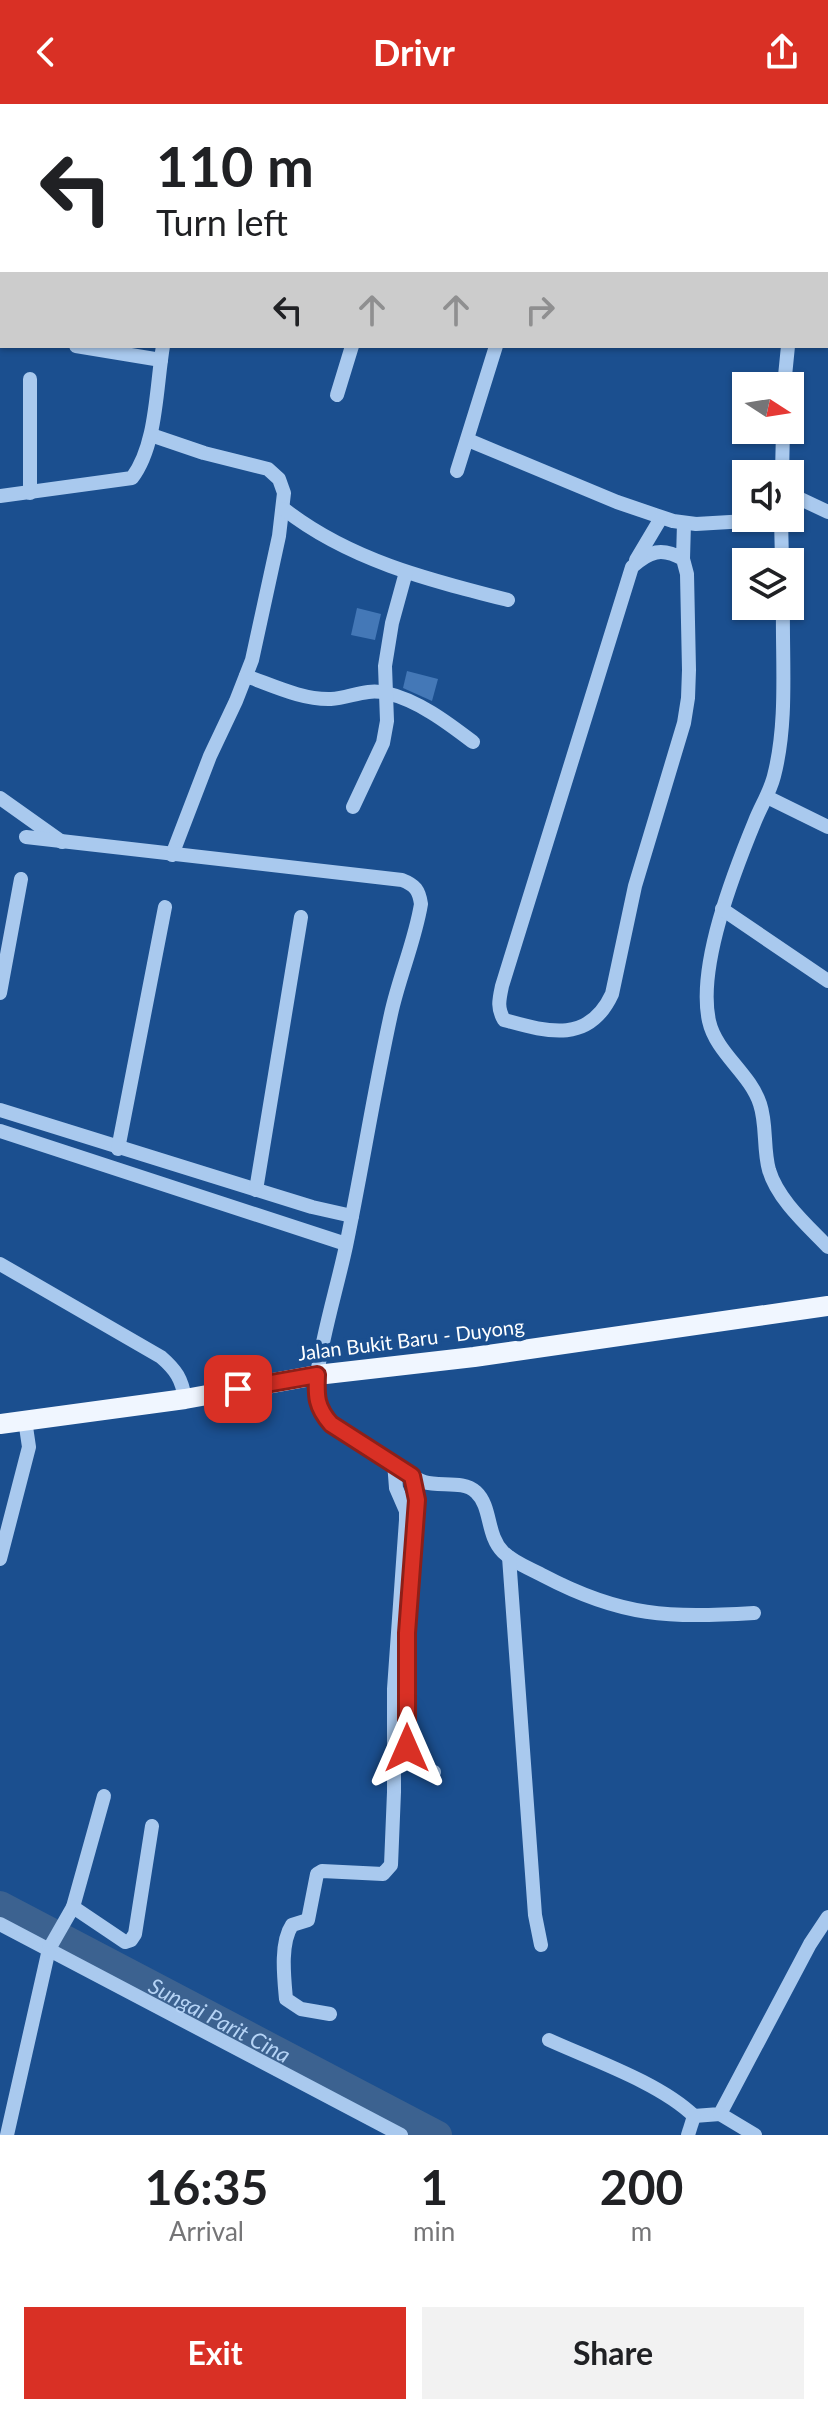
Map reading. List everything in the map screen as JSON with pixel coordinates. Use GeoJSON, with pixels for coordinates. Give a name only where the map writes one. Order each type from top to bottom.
{"type":"FeatureCollection","features":[{"type":"Feature","properties":{"kind":"main road","name":"Jalan Bukit Baru - Duyong"},"geometry":{"type":"LineString","coordinates":[[0,1424],[185,1399],[317,1375],[489,1355],[828,1306]]}},
{"type":"Feature","properties":{"kind":"street"},"geometry":{"type":"LineString","coordinates":[[0,496],[132,478],[145,455],[151,435],[162,353],[101,348]]}},
{"type":"Feature","properties":{"kind":"street"},"geometry":{"type":"LineString","coordinates":[[337,395],[351,348]]}},
{"type":"Feature","properties":{"kind":"street"},"geometry":{"type":"LineString","coordinates":[[457,471],[495,348]]}},
{"type":"Feature","properties":{"kind":"street"},"geometry":{"type":"LineString","coordinates":[[785,372],[788,348]]}},
{"type":"Feature","properties":{"kind":"street"},"geometry":{"type":"LineString","coordinates":[[30,379],[30,493]]}},
{"type":"Feature","properties":{"kind":"street"},"geometry":{"type":"LineString","coordinates":[[151,435],[204,453],[268,469],[279,479],[284,493],[284,509],[259,634],[246,676],[210,756],[172,855]]}},
{"type":"Feature","properties":{"kind":"street"},"geometry":{"type":"LineString","coordinates":[[468,440],[661,518],[684,523],[732,521]]}},
{"type":"Feature","properties":{"kind":"street"},"geometry":{"type":"LineString","coordinates":[[804,501],[828,512]]}},
{"type":"Feature","properties":{"kind":"street"},"geometry":{"type":"LineString","coordinates":[[284,509],[333,543],[406,572],[508,600]]}},
{"type":"Feature","properties":{"kind":"street"},"geometry":{"type":"LineString","coordinates":[[661,518],[632,567],[502,986],[499,1011],[504,1020],[563,1032],[576,1031],[605,1009],[612,994],[635,886],[684,723],[688,698],[684,523]]}},
{"type":"Feature","properties":{"kind":"street"},"geometry":{"type":"LineString","coordinates":[[632,567],[646,553],[658,551],[683,559]]}},
{"type":"Feature","properties":{"kind":"street"},"geometry":{"type":"LineString","coordinates":[[353,807],[383,743],[387,721],[385,666],[406,572]]}},
{"type":"Feature","properties":{"kind":"street"},"geometry":{"type":"LineString","coordinates":[[783,620],[780,739],[774,777],[722,909],[707,1004],[710,1024],[719,1044],[753,1088],[760,1103],[769,1170],[792,1209],[828,1247]]}},
{"type":"Feature","properties":{"kind":"street"},"geometry":{"type":"LineString","coordinates":[[246,676],[326,699],[371,691],[386,693],[406,700],[473,742]]}},
{"type":"Feature","properties":{"kind":"street"},"geometry":{"type":"LineString","coordinates":[[767,797],[828,827]]}},
{"type":"Feature","properties":{"kind":"street"},"geometry":{"type":"LineString","coordinates":[[0,798],[64,843]]}},
{"type":"Feature","properties":{"kind":"street"},"geometry":{"type":"LineString","coordinates":[[26,837],[402,880],[412,884],[419,892],[421,904],[391,1011],[352,1216],[317,1375],[316,1397],[321,1412],[331,1424],[412,1476],[435,1484],[470,1488],[479,1495],[492,1538],[509,1557],[561,1585],[605,1604],[651,1614],[691,1617],[754,1613]]}},
{"type":"Feature","properties":{"kind":"street"},"geometry":{"type":"LineString","coordinates":[[0,993],[21,879]]}},
{"type":"Feature","properties":{"kind":"street"},"geometry":{"type":"LineString","coordinates":[[118,1149],[165,907]]}},
{"type":"Feature","properties":{"kind":"street"},"geometry":{"type":"LineString","coordinates":[[722,909],[828,981]]}},
{"type":"Feature","properties":{"kind":"street"},"geometry":{"type":"LineString","coordinates":[[256,1190],[301,917]]}},
{"type":"Feature","properties":{"kind":"street"},"geometry":{"type":"LineString","coordinates":[[0,1110],[118,1149],[352,1216]]}},
{"type":"Feature","properties":{"kind":"street"},"geometry":{"type":"LineString","coordinates":[[0,1131],[346,1244]]}},
{"type":"Feature","properties":{"kind":"street"},"geometry":{"type":"LineString","coordinates":[[0,1264],[161,1357],[177,1371],[185,1399]]}},
{"type":"Feature","properties":{"kind":"street"},"geometry":{"type":"LineString","coordinates":[[0,1559],[27,1460],[29,1434],[25,1420]]}},
{"type":"Feature","properties":{"kind":"street"},"geometry":{"type":"LineString","coordinates":[[330,2014],[301,2009],[286,1999],[284,1966],[287,1935],[292,1925],[308,1920],[317,1874],[322,1871],[383,1874],[391,1865],[394,1689],[406,1520],[406,1511],[396,1488],[394,1462]]}},
{"type":"Feature","properties":{"kind":"street"},"geometry":{"type":"LineString","coordinates":[[412,1476],[417,1500],[407,1633],[406,1733],[411,1758],[418,1766],[434,1772]]}},
{"type":"Feature","properties":{"kind":"street"},"geometry":{"type":"LineString","coordinates":[[509,1557],[535,1915],[541,1945]]}},
{"type":"Feature","properties":{"kind":"street"},"geometry":{"type":"LineString","coordinates":[[7,2135],[55,1939],[73,1907],[104,1796]]}},
{"type":"Feature","properties":{"kind":"street"},"geometry":{"type":"LineString","coordinates":[[73,1907],[125,1942],[131,1940],[135,1934],[152,1826]]}},
{"type":"Feature","properties":{"kind":"street"},"geometry":{"type":"LineString","coordinates":[[720,2114],[810,1944],[828,1917]]}},
{"type":"Feature","properties":{"kind":"street"},"geometry":{"type":"LineString","coordinates":[[0,1924],[55,1939],[401,2135]]}},
{"type":"Feature","properties":{"kind":"street"},"geometry":{"type":"LineString","coordinates":[[549,2040],[659,2091],[680,2103],[694,2116],[720,2114],[755,2135]]}},
{"type":"Feature","properties":{"kind":"street"},"geometry":{"type":"LineString","coordinates":[[688,2135],[694,2116]]}},
{"type":"Feature","properties":{"kind":"building"},"geometry":{"type":"Polygon","coordinates":[[[357,608],[381,614],[375,640],[351,635],[357,608]]]}},
{"type":"Feature","properties":{"kind":"building"},"geometry":{"type":"Polygon","coordinates":[[[407,671],[438,679],[432,701],[403,688],[407,671]]]}},
{"type":"Feature","properties":{"kind":"waterway","name":"Sungai Parit Cina"},"geometry":{"type":"LineString","coordinates":[[0,1905],[438,2135]]}},
{"type":"Feature","properties":{"kind":"route"},"geometry":{"type":"LineString","coordinates":[[238,1389],[317,1375],[316,1397],[321,1412],[331,1424],[412,1476],[417,1500],[407,1633],[407,1748]]}}]}
